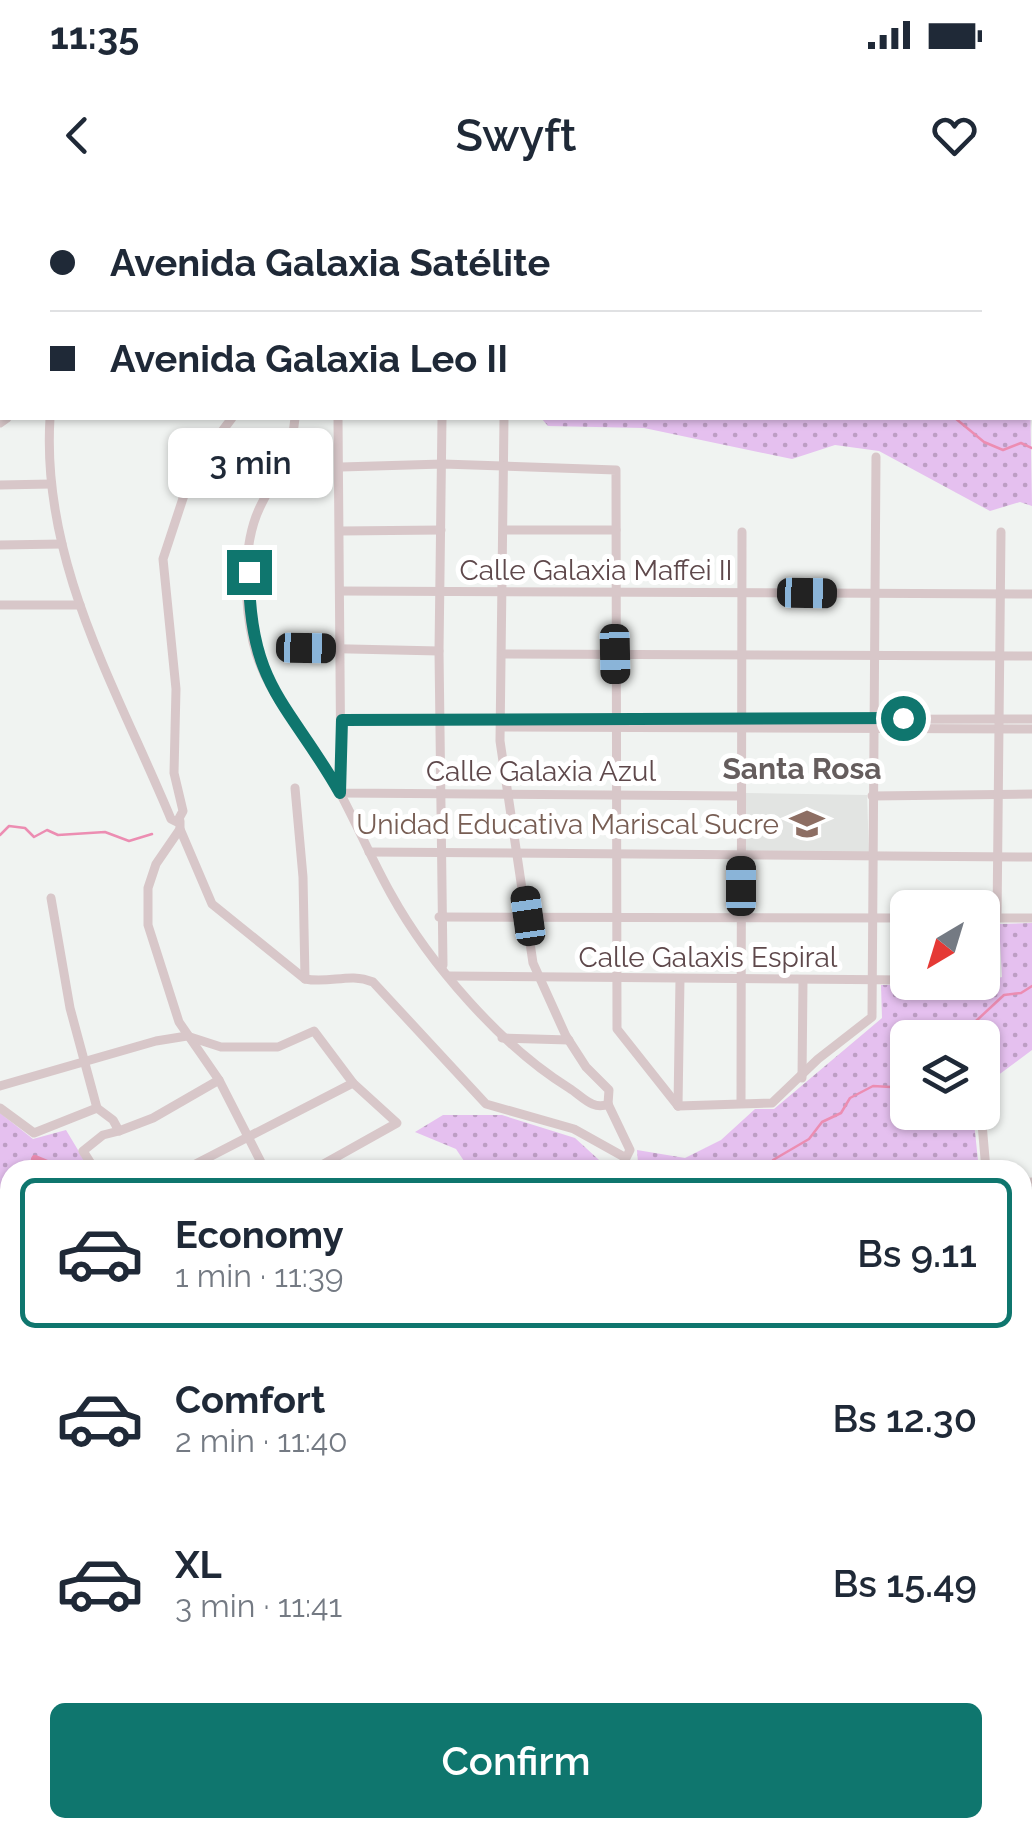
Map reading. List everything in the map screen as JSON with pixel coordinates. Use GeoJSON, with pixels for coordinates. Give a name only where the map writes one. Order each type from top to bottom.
{"type":"FeatureCollection","features":[{"type":"Feature","properties":{"kind":"street"},"geometry":{"type":"LineString","coordinates":[[50,420],[51,484],[62,544],[80,605],[137,749],[171,819],[180,825],[212,904],[305,979],[323,983],[354,974],[373,982],[486,1104],[574,1129],[626,1158],[630,1150],[628,1137],[608,1104],[609,1090],[569,1040],[537,979],[500,741],[504,722],[504,420]]}},
{"type":"Feature","properties":{"kind":"street"},"geometry":{"type":"LineString","coordinates":[[230,420],[192,471],[163,559],[176,689],[172,744],[183,811],[180,825],[156,864],[147,906],[148,926],[187,1036],[219,1080],[260,1160]]}},
{"type":"Feature","properties":{"kind":"street"},"geometry":{"type":"LineString","coordinates":[[296,420],[290,454],[252,528],[251,627],[278,702],[340,793],[402,914],[446,972],[502,1038],[593,1105],[608,1104]]}},
{"type":"Feature","properties":{"kind":"street"},"geometry":{"type":"LineString","coordinates":[[338,420],[340,793]]}},
{"type":"Feature","properties":{"kind":"street"},"geometry":{"type":"LineString","coordinates":[[442,420],[440,917],[446,972]]}},
{"type":"Feature","properties":{"kind":"street"},"geometry":{"type":"LineString","coordinates":[[678,1106],[772,1103],[872,1017],[876,457]]}},
{"type":"Feature","properties":{"kind":"street"},"geometry":{"type":"LineString","coordinates":[[341,467],[442,464],[616,470],[617,1029],[678,1106]]}},
{"type":"Feature","properties":{"kind":"street"},"geometry":{"type":"LineString","coordinates":[[0,485],[51,484]]}},
{"type":"Feature","properties":{"kind":"street"},"geometry":{"type":"LineString","coordinates":[[341,531],[441,530]]}},
{"type":"Feature","properties":{"kind":"street"},"geometry":{"type":"LineString","coordinates":[[504,530],[616,530]]}},
{"type":"Feature","properties":{"kind":"street"},"geometry":{"type":"LineString","coordinates":[[741,1103],[742,532]]}},
{"type":"Feature","properties":{"kind":"street"},"geometry":{"type":"LineString","coordinates":[[997,890],[1001,532]]}},
{"type":"Feature","properties":{"kind":"street"},"geometry":{"type":"LineString","coordinates":[[0,545],[62,544]]}},
{"type":"Feature","properties":{"kind":"street","name":"Calle Galaxia Maffei II"},"geometry":{"type":"LineString","coordinates":[[340,591],[1032,594]]}},
{"type":"Feature","properties":{"kind":"street"},"geometry":{"type":"LineString","coordinates":[[0,606],[80,605]]}},
{"type":"Feature","properties":{"kind":"street"},"geometry":{"type":"LineString","coordinates":[[306,648],[439,651]]}},
{"type":"Feature","properties":{"kind":"street"},"geometry":{"type":"LineString","coordinates":[[504,654],[1032,656]]}},
{"type":"Feature","properties":{"kind":"street"},"geometry":{"type":"LineString","coordinates":[[997,724],[1032,719]]}},
{"type":"Feature","properties":{"kind":"street"},"geometry":{"type":"LineString","coordinates":[[342,720],[997,724],[1032,729]]}},
{"type":"Feature","properties":{"kind":"street"},"geometry":{"type":"LineString","coordinates":[[295,788],[303,877],[305,979]]}},
{"type":"Feature","properties":{"kind":"street","name":"Calle Galaxia Azul"},"geometry":{"type":"LineString","coordinates":[[340,793],[741,796]]}},
{"type":"Feature","properties":{"kind":"street"},"geometry":{"type":"LineString","coordinates":[[872,796],[1032,794]]}},
{"type":"Feature","properties":{"kind":"street"},"geometry":{"type":"LineString","coordinates":[[369,852],[1032,857]]}},
{"type":"Feature","properties":{"kind":"street"},"geometry":{"type":"LineString","coordinates":[[51,898],[57,950],[97,1108],[113,1120],[118,1131]]}},
{"type":"Feature","properties":{"kind":"street"},"geometry":{"type":"LineString","coordinates":[[440,917],[890,918]]}},
{"type":"Feature","properties":{"kind":"street"},"geometry":{"type":"LineString","coordinates":[[1000,918],[1032,918]]}},
{"type":"Feature","properties":{"kind":"street","name":"Calle Galaxis Espiral"},"geometry":{"type":"LineString","coordinates":[[446,972],[537,979],[890,980]]}},
{"type":"Feature","properties":{"kind":"street"},"geometry":{"type":"LineString","coordinates":[[678,1106],[680,979]]}},
{"type":"Feature","properties":{"kind":"street"},"geometry":{"type":"LineString","coordinates":[[802,980],[802,1078]]}},
{"type":"Feature","properties":{"kind":"street"},"geometry":{"type":"LineString","coordinates":[[0,1086],[156,1041],[187,1036],[221,1047],[278,1047],[314,1031],[353,1083],[396,1123],[331,1160]]}},
{"type":"Feature","properties":{"kind":"street"},"geometry":{"type":"LineString","coordinates":[[502,1038],[569,1040]]}},
{"type":"Feature","properties":{"kind":"street"},"geometry":{"type":"LineString","coordinates":[[89,1160],[83,1150],[103,1135],[154,1118],[219,1080]]}},
{"type":"Feature","properties":{"kind":"street"},"geometry":{"type":"LineString","coordinates":[[203,1160],[353,1083]]}},
{"type":"Feature","properties":{"kind":"street"},"geometry":{"type":"LineString","coordinates":[[0,1108],[34,1133],[97,1108]]}},
{"type":"Feature","properties":{"kind":"street"},"geometry":{"type":"LineString","coordinates":[[983,1130],[985,1160]]}},
{"type":"Feature","properties":{"kind":"shaded area"},"geometry":{"type":"Polygon","coordinates":[[[543,420],[1030,420],[1032,506],[1020,502],[990,511],[879,451],[835,445],[792,459],[644,428],[548,426],[543,420]]]}},
{"type":"Feature","properties":{"kind":"shaded area","name":"Unidad Educativa Mariscal Sucre"},"geometry":{"type":"Polygon","coordinates":[[[746,793],[867,795],[869,854],[744,853],[746,793]]]}},
{"type":"Feature","properties":{"kind":"shaded area"},"geometry":{"type":"Polygon","coordinates":[[[1032,923],[1032,1050],[1000,1074],[1000,1020],[890,1020],[890,1130],[975,1130],[978,1160],[638,1160],[637,1150],[685,1158],[721,1140],[755,1109],[774,1109],[882,1018],[881,985],[890,985],[890,1000],[1000,1000],[1000,924],[1032,923]]]}},
{"type":"Feature","properties":{"kind":"shaded area"},"geometry":{"type":"Polygon","coordinates":[[[0,1113],[33,1139],[66,1130],[84,1160],[0,1160],[0,1113]]]}},
{"type":"Feature","properties":{"kind":"shaded area"},"geometry":{"type":"Polygon","coordinates":[[[443,1115],[502,1115],[575,1138],[599,1160],[463,1160],[456,1149],[415,1132],[443,1115]]]}},
{"type":"Feature","properties":{"kind":"waterway"},"geometry":{"type":"LineString","coordinates":[[957,420],[984,442],[1003,450],[1021,443],[1032,448]]}},
{"type":"Feature","properties":{"kind":"waterway"},"geometry":{"type":"LineString","coordinates":[[0,835],[9,826],[25,828],[34,837],[47,830],[58,835],[105,832],[129,841],[152,834]]}},
{"type":"Feature","properties":{"kind":"waterway"},"geometry":{"type":"LineString","coordinates":[[977,1020],[1004,995],[1021,993],[1032,986]]}},
{"type":"Feature","properties":{"kind":"waterway"},"geometry":{"type":"LineString","coordinates":[[773,1160],[809,1139],[822,1122],[841,1113],[850,1098],[873,1086],[890,1087]]}},
{"type":"Feature","properties":{"kind":"place","name":"Unidad Educativa Mariscal Sucre"},"geometry":{"type":"Point","coordinates":[807,824]}},
{"type":"Feature","properties":{"kind":"district","name":"Santa Rosa"},"geometry":{"type":"Point","coordinates":[802,769]}},
{"type":"Feature","properties":{"kind":"route"},"geometry":{"type":"LineString","coordinates":[[249,572],[251,627],[264,674],[278,702],[340,793],[342,720],[504,716],[903,718]]}}]}
